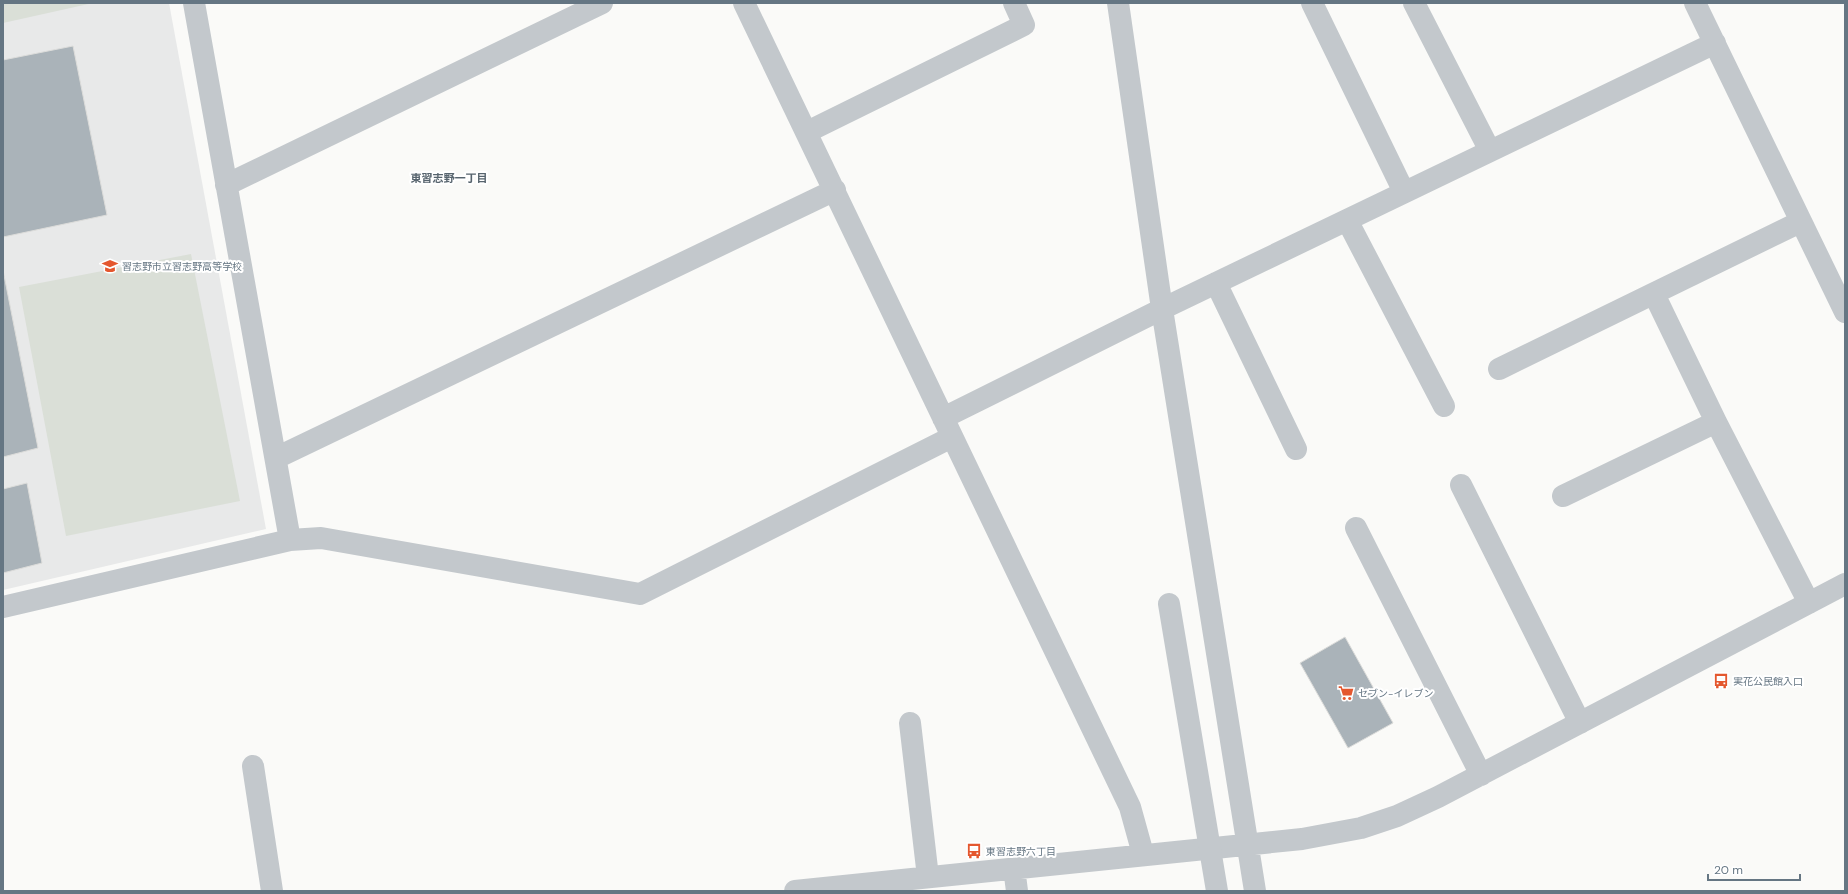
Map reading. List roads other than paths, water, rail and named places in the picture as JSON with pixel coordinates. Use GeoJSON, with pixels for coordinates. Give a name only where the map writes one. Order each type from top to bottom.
{"type":"FeatureCollection","features":[{"type":"Feature","properties":{"kind":"street"},"geometry":{"type":"LineString","coordinates":[[194,3],[290,540]]}},
{"type":"Feature","properties":{"kind":"street"},"geometry":{"type":"LineString","coordinates":[[226,185],[602,3]]}},
{"type":"Feature","properties":{"kind":"street"},"geometry":{"type":"LineString","coordinates":[[744,3],[1130,807],[1143,854]]}},
{"type":"Feature","properties":{"kind":"street"},"geometry":{"type":"LineString","coordinates":[[807,132],[1024,25],[1014,3]]}},
{"type":"Feature","properties":{"kind":"street"},"geometry":{"type":"LineString","coordinates":[[1118,3],[1162,309],[1255,891]]}},
{"type":"Feature","properties":{"kind":"street"},"geometry":{"type":"LineString","coordinates":[[1312,3],[1404,192]]}},
{"type":"Feature","properties":{"kind":"street"},"geometry":{"type":"LineString","coordinates":[[1414,3],[1490,151]]}},
{"type":"Feature","properties":{"kind":"street"},"geometry":{"type":"LineString","coordinates":[[1695,3],[1845,312]]}},
{"type":"Feature","properties":{"kind":"street"},"geometry":{"type":"LineString","coordinates":[[3,607],[290,540],[321,538],[640,594],[948,428],[1162,309],[1714,43]]}},
{"type":"Feature","properties":{"kind":"street"},"geometry":{"type":"LineString","coordinates":[[276,458],[835,190]]}},
{"type":"Feature","properties":{"kind":"street"},"geometry":{"type":"LineString","coordinates":[[1347,220],[1444,406]]}},
{"type":"Feature","properties":{"kind":"street"},"geometry":{"type":"LineString","coordinates":[[1499,369],[1800,222]]}},
{"type":"Feature","properties":{"kind":"street"},"geometry":{"type":"LineString","coordinates":[[1216,283],[1296,449]]}},
{"type":"Feature","properties":{"kind":"street"},"geometry":{"type":"LineString","coordinates":[[1654,294],[1716,422],[1809,602]]}},
{"type":"Feature","properties":{"kind":"street"},"geometry":{"type":"LineString","coordinates":[[1563,496],[1716,422]]}},
{"type":"Feature","properties":{"kind":"street"},"geometry":{"type":"LineString","coordinates":[[1461,485],[1580,723]]}},
{"type":"Feature","properties":{"kind":"street"},"geometry":{"type":"LineString","coordinates":[[1356,528],[1481,775]]}},
{"type":"Feature","properties":{"kind":"street"},"geometry":{"type":"LineString","coordinates":[[796,891],[827,889],[1143,854],[1302,839],[1361,828],[1397,816],[1481,775],[1845,584]]}},
{"type":"Feature","properties":{"kind":"street"},"geometry":{"type":"LineString","coordinates":[[1169,604],[1217,891]]}},
{"type":"Feature","properties":{"kind":"street"},"geometry":{"type":"LineString","coordinates":[[910,723],[928,877]]}},
{"type":"Feature","properties":{"kind":"street"},"geometry":{"type":"LineString","coordinates":[[254,766],[272,891]]}},
{"type":"Feature","properties":{"kind":"street"},"geometry":{"type":"LineString","coordinates":[[1014,868],[1017,891]]}},
{"type":"Feature","properties":{"kind":"place","name":"習志野市立習志野高等学校"},"geometry":{"type":"Point","coordinates":[110,266]}},
{"type":"Feature","properties":{"kind":"place","name":"実花公民館入口"},"geometry":{"type":"Point","coordinates":[1721,681]}},
{"type":"Feature","properties":{"kind":"place","name":"セブン-イレブン"},"geometry":{"type":"Point","coordinates":[1346,693]}},
{"type":"Feature","properties":{"kind":"place","name":"東習志野六丁目"},"geometry":{"type":"Point","coordinates":[974,851]}},
{"type":"Feature","properties":{"kind":"district","name":"東習志野一丁目"},"geometry":{"type":"Point","coordinates":[449,178]}}]}
